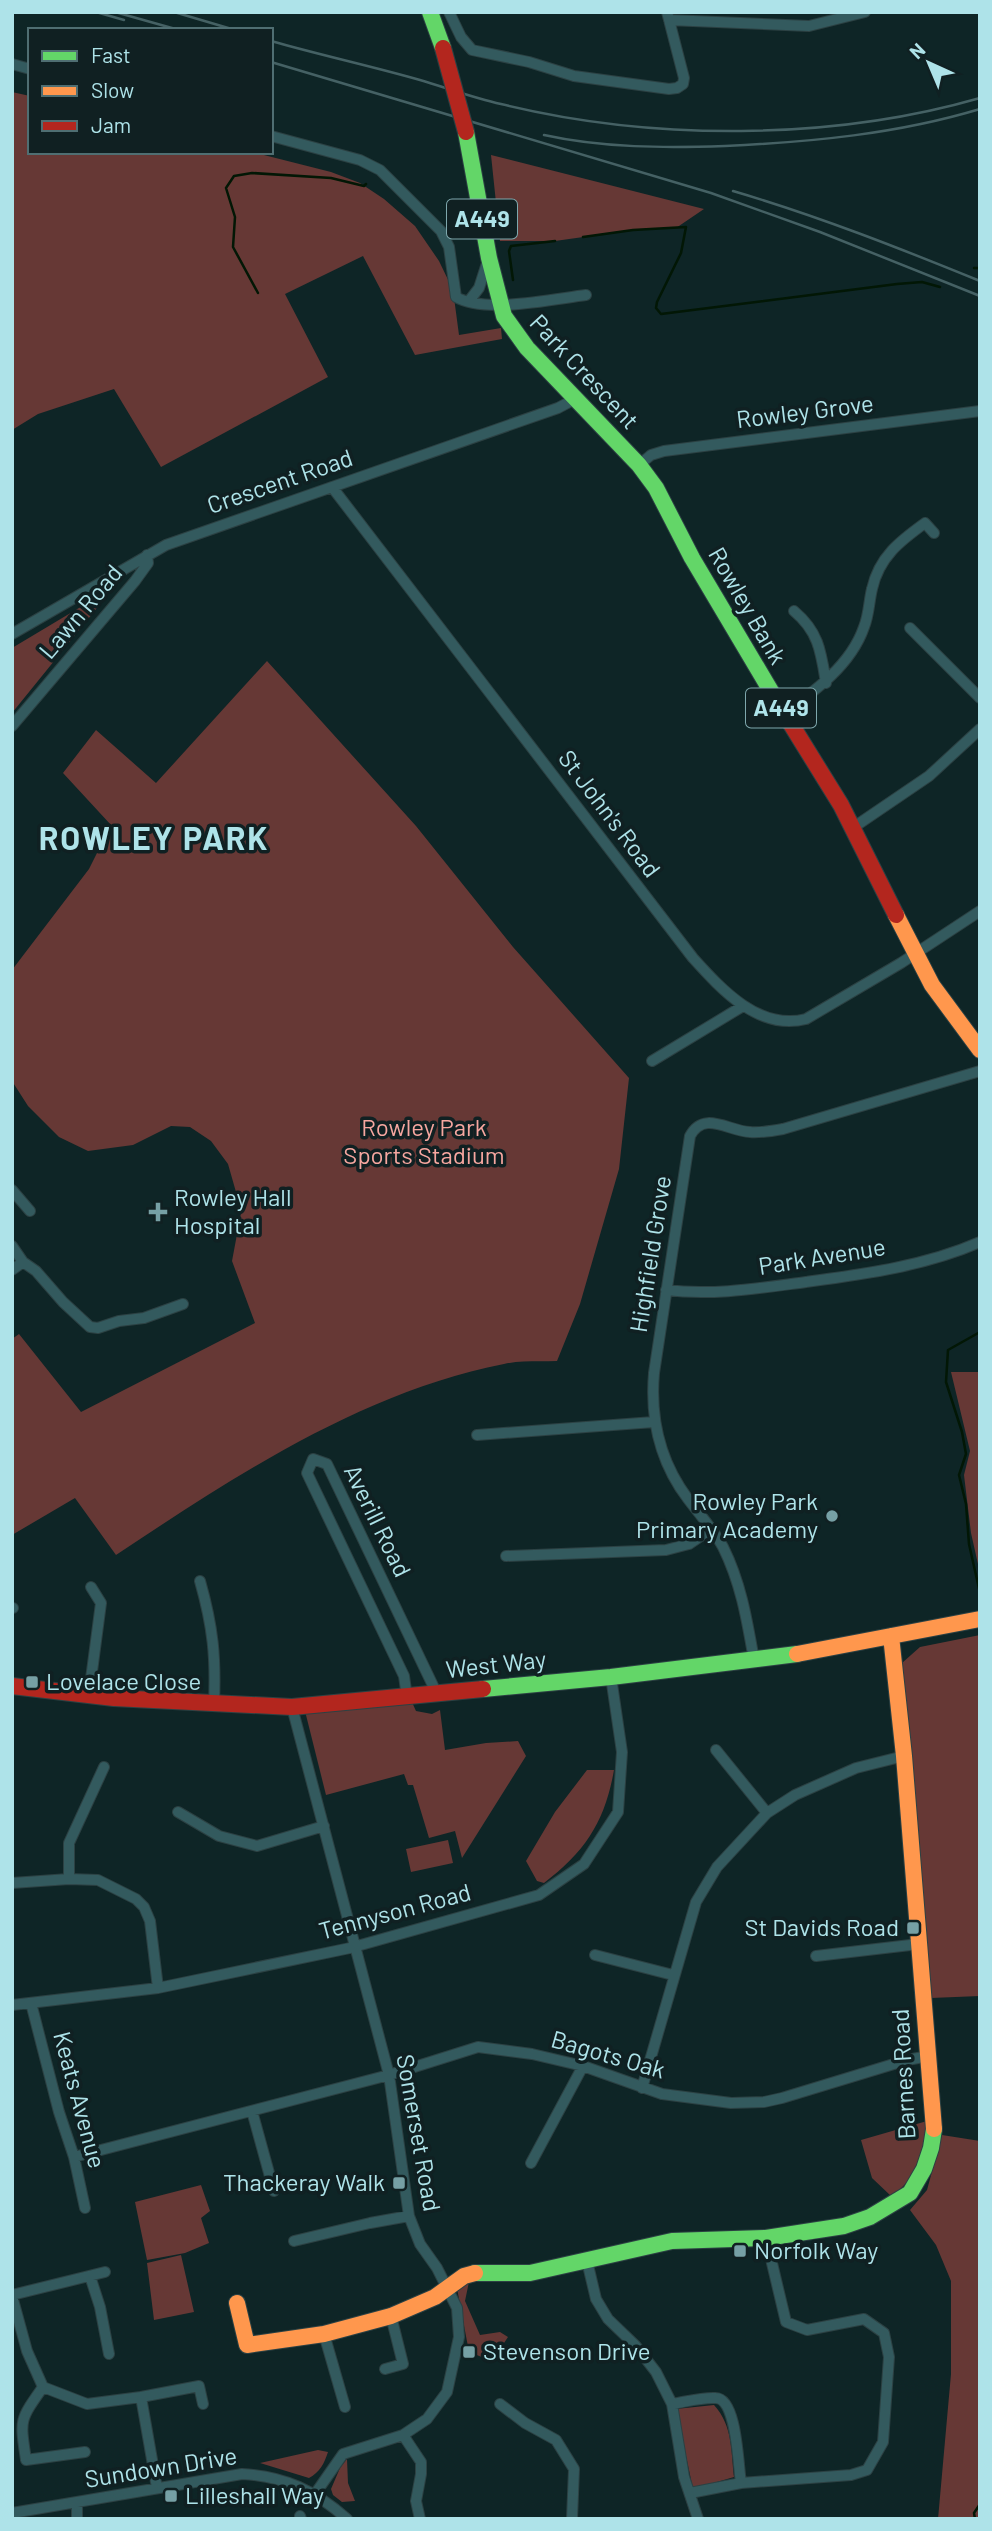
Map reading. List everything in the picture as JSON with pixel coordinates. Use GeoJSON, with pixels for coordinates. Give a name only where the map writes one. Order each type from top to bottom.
{"type":"FeatureCollection","features":[{"type":"Feature","properties":{"kind":"main road","name":"A449"},"geometry":{"type":"LineString","coordinates":[[430,12],[443,48],[466,132],[489,258],[501,306]]}},
{"type":"Feature","properties":{"kind":"main road","name":"Park Crescent"},"geometry":{"type":"LineString","coordinates":[[501,306],[512,328],[527,348],[639,465]]}},
{"type":"Feature","properties":{"kind":"main road","name":"Rowley Bank"},"geometry":{"type":"LineString","coordinates":[[639,465],[656,488],[692,558],[854,827],[915,954]]}},
{"type":"Feature","properties":{"kind":"main road","name":"A449"},"geometry":{"type":"LineString","coordinates":[[915,954],[932,985],[980,1050]]}},
{"type":"Feature","properties":{"kind":"main road","name":"West Way"},"geometry":{"type":"LineString","coordinates":[[12,1686],[89,1695],[292,1707],[611,1677],[754,1660],[805,1653],[979,1619]]}},
{"type":"Feature","properties":{"kind":"main road","name":"Barnes Road"},"geometry":{"type":"LineString","coordinates":[[446,2288],[464,2276],[476,2273],[530,2273],[672,2241],[766,2238],[822,2231],[870,2217],[898,2202],[915,2188],[931,2148],[934,2127],[904,1756],[891,1636]]}},
{"type":"Feature","properties":{"kind":"main road"},"geometry":{"type":"LineString","coordinates":[[237,2303],[247,2345],[324,2334],[391,2316],[435,2297],[446,2288]]}},
{"type":"Feature","properties":{"kind":"street"},"geometry":{"type":"LineString","coordinates":[[449,12],[461,37],[471,50],[529,62],[574,76],[669,89],[683,84],[684,78],[668,16],[809,26],[865,12]]}},
{"type":"Feature","properties":{"kind":"street"},"geometry":{"type":"LineString","coordinates":[[800,12],[801,26]]}},
{"type":"Feature","properties":{"kind":"street"},"geometry":{"type":"LineString","coordinates":[[273,137],[360,160],[380,170],[441,231],[449,247],[456,297],[501,306],[586,295]]}},
{"type":"Feature","properties":{"kind":"street"},"geometry":{"type":"LineString","coordinates":[[469,301],[479,288],[489,258]]}},
{"type":"Feature","properties":{"kind":"street","name":"Crescent Road"},"geometry":{"type":"LineString","coordinates":[[12,634],[147,555],[187,537],[558,408],[575,398]]}},
{"type":"Feature","properties":{"kind":"street","name":"Rowley Grove"},"geometry":{"type":"LineString","coordinates":[[639,465],[651,455],[664,451],[980,411]]}},
{"type":"Feature","properties":{"kind":"street","name":"St John's Road"},"geometry":{"type":"LineString","coordinates":[[332,487],[693,958],[718,986],[743,1006],[773,1019],[806,1019],[915,954],[980,911]]}},
{"type":"Feature","properties":{"kind":"street"},"geometry":{"type":"LineString","coordinates":[[784,713],[826,683],[853,648],[864,627],[872,586],[884,558],[899,542],[925,523],[934,533]]}},
{"type":"Feature","properties":{"kind":"street","name":"Lawn Road"},"geometry":{"type":"LineString","coordinates":[[12,726],[135,581],[148,563],[147,555]]}},
{"type":"Feature","properties":{"kind":"street"},"geometry":{"type":"LineString","coordinates":[[794,611],[807,622],[821,647],[826,683]]}},
{"type":"Feature","properties":{"kind":"street"},"geometry":{"type":"LineString","coordinates":[[910,628],[980,698]]}},
{"type":"Feature","properties":{"kind":"street"},"geometry":{"type":"LineString","coordinates":[[854,827],[929,776],[980,729]]}},
{"type":"Feature","properties":{"kind":"street"},"geometry":{"type":"LineString","coordinates":[[652,1061],[743,1006]]}},
{"type":"Feature","properties":{"kind":"street","name":"Highfield Grove"},"geometry":{"type":"LineString","coordinates":[[754,1660],[740,1587],[712,1529],[671,1473],[654,1422],[654,1373],[690,1136],[697,1127],[709,1122],[751,1133],[783,1129],[980,1071]]}},
{"type":"Feature","properties":{"kind":"street"},"geometry":{"type":"LineString","coordinates":[[12,1190],[30,1211]]}},
{"type":"Feature","properties":{"kind":"street","name":"Park Avenue"},"geometry":{"type":"LineString","coordinates":[[666,1290],[724,1291],[833,1278],[936,1258],[980,1242]]}},
{"type":"Feature","properties":{"kind":"street"},"geometry":{"type":"LineString","coordinates":[[12,1246],[23,1262],[36,1271],[90,1327],[98,1328],[119,1321],[144,1318],[183,1304]]}},
{"type":"Feature","properties":{"kind":"street"},"geometry":{"type":"LineString","coordinates":[[12,1270],[23,1262]]}},
{"type":"Feature","properties":{"kind":"street"},"geometry":{"type":"LineString","coordinates":[[477,1435],[654,1422]]}},
{"type":"Feature","properties":{"kind":"street","name":"Averill Road"},"geometry":{"type":"LineString","coordinates":[[407,1697],[404,1675],[307,1473],[313,1459],[327,1464],[437,1694]]}},
{"type":"Feature","properties":{"kind":"street"},"geometry":{"type":"LineString","coordinates":[[506,1556],[666,1550],[689,1544],[712,1529]]}},
{"type":"Feature","properties":{"kind":"street"},"geometry":{"type":"LineString","coordinates":[[200,1581],[212,1623],[216,1664],[214,1704]]}},
{"type":"Feature","properties":{"kind":"street"},"geometry":{"type":"LineString","coordinates":[[89,1695],[101,1603],[91,1587]]}},
{"type":"Feature","properties":{"kind":"street","name":"Tennyson Road"},"geometry":{"type":"LineString","coordinates":[[12,2006],[158,1988],[356,1947],[539,1895],[584,1864],[618,1812],[622,1752],[611,1677]]}},
{"type":"Feature","properties":{"kind":"street","name":"Somerset Road"},"geometry":{"type":"LineString","coordinates":[[292,1707],[389,2075],[409,2216],[420,2244],[437,2269],[457,2308],[459,2337],[447,2392],[427,2419],[403,2435],[343,2454],[315,2494]]}},
{"type":"Feature","properties":{"kind":"street"},"geometry":{"type":"LineString","coordinates":[[716,1750],[767,1813]]}},
{"type":"Feature","properties":{"kind":"street"},"geometry":{"type":"LineString","coordinates":[[642,2088],[696,1902],[717,1867],[767,1813],[795,1795],[856,1768],[904,1756]]}},
{"type":"Feature","properties":{"kind":"street"},"geometry":{"type":"LineString","coordinates":[[69,1879],[69,1843],[104,1767]]}},
{"type":"Feature","properties":{"kind":"street"},"geometry":{"type":"LineString","coordinates":[[178,1812],[219,1836],[257,1846],[324,1826]]}},
{"type":"Feature","properties":{"kind":"street"},"geometry":{"type":"LineString","coordinates":[[12,1883],[98,1880],[136,1899],[144,1907],[150,1921],[158,1988]]}},
{"type":"Feature","properties":{"kind":"street"},"geometry":{"type":"LineString","coordinates":[[816,1956],[919,1944]]}},
{"type":"Feature","properties":{"kind":"street"},"geometry":{"type":"LineString","coordinates":[[595,1955],[673,1975]]}},
{"type":"Feature","properties":{"kind":"street","name":"Keats Avenue"},"geometry":{"type":"LineString","coordinates":[[31,2003],[59,2112],[74,2157],[85,2208]]}},
{"type":"Feature","properties":{"kind":"street","name":"Bagots Oak"},"geometry":{"type":"LineString","coordinates":[[74,2157],[389,2075],[478,2047],[532,2054],[583,2066],[662,2094],[712,2102],[764,2102],[929,2056]]}},
{"type":"Feature","properties":{"kind":"street"},"geometry":{"type":"LineString","coordinates":[[531,2162],[583,2066]]}},
{"type":"Feature","properties":{"kind":"street"},"geometry":{"type":"LineString","coordinates":[[252,2111],[274,2191]]}},
{"type":"Feature","properties":{"kind":"street"},"geometry":{"type":"LineString","coordinates":[[294,2241],[409,2216]]}},
{"type":"Feature","properties":{"kind":"street"},"geometry":{"type":"LineString","coordinates":[[690,2493],[740,2483],[851,2475],[867,2470],[883,2441],[889,2357],[884,2333],[864,2319],[807,2330],[786,2322],[766,2238]]}},
{"type":"Feature","properties":{"kind":"street"},"geometry":{"type":"LineString","coordinates":[[587,2261],[596,2299],[608,2319],[635,2345],[656,2372],[672,2404],[684,2477],[698,2519]]}},
{"type":"Feature","properties":{"kind":"street"},"geometry":{"type":"LineString","coordinates":[[104,2272],[12,2296],[27,2351],[43,2387],[87,2404],[199,2386],[203,2404]]}},
{"type":"Feature","properties":{"kind":"street"},"geometry":{"type":"LineString","coordinates":[[90,2276],[100,2306],[109,2354]]}},
{"type":"Feature","properties":{"kind":"street"},"geometry":{"type":"LineString","coordinates":[[385,2369],[403,2364],[391,2316]]}},
{"type":"Feature","properties":{"kind":"street"},"geometry":{"type":"LineString","coordinates":[[324,2334],[345,2407]]}},
{"type":"Feature","properties":{"kind":"street"},"geometry":{"type":"LineString","coordinates":[[26,2460],[23,2417],[43,2387]]}},
{"type":"Feature","properties":{"kind":"street"},"geometry":{"type":"LineString","coordinates":[[141,2397],[157,2488]]}},
{"type":"Feature","properties":{"kind":"street"},"geometry":{"type":"LineString","coordinates":[[672,2404],[717,2398],[724,2401],[733,2421],[740,2483]]}},
{"type":"Feature","properties":{"kind":"street"},"geometry":{"type":"LineString","coordinates":[[500,2404],[525,2423],[556,2440],[574,2469],[572,2519]]}},
{"type":"Feature","properties":{"kind":"street"},"geometry":{"type":"LineString","coordinates":[[403,2435],[421,2462],[422,2474],[416,2501],[420,2519]]}},
{"type":"Feature","properties":{"kind":"street"},"geometry":{"type":"LineString","coordinates":[[12,2462],[85,2452]]}},
{"type":"Feature","properties":{"kind":"street","name":"Sundown Drive"},"geometry":{"type":"LineString","coordinates":[[12,2513],[242,2474],[272,2476],[315,2494],[346,2519]]}},
{"type":"Feature","properties":{"kind":"street"},"geometry":{"type":"LineString","coordinates":[[77,2502],[77,2519]]}},
{"type":"Feature","properties":{"kind":"green space"},"geometry":{"type":"Polygon","coordinates":[[[12,92],[28,96],[28,154],[260,154],[331,172],[360,183],[384,199],[415,226],[439,261],[453,290],[459,335],[501,328],[502,339],[415,355],[363,256],[285,294],[328,377],[161,467],[114,389],[38,414],[12,430],[12,92]]]}},
{"type":"Feature","properties":{"kind":"green space"},"geometry":{"type":"Polygon","coordinates":[[[491,155],[704,209],[676,228],[633,230],[555,241],[500,241],[491,155]]]}},
{"type":"Feature","properties":{"kind":"green space"},"geometry":{"type":"Polygon","coordinates":[[[114,587],[12,713],[12,648],[114,587]]]}},
{"type":"Feature","properties":{"kind":"green space","name":"Rowley Park Sports Stadium"},"geometry":{"type":"Polygon","coordinates":[[[267,661],[416,826],[513,947],[629,1078],[619,1169],[580,1304],[557,1361],[510,1363],[451,1377],[350,1416],[254,1467],[116,1555],[75,1498],[12,1535],[12,1339],[19,1334],[81,1412],[255,1323],[232,1261],[241,1213],[228,1164],[211,1141],[190,1127],[171,1126],[133,1145],[88,1151],[59,1137],[28,1106],[12,1081],[12,970],[89,869],[111,825],[63,773],[96,730],[156,783],[267,661]]]}},
{"type":"Feature","properties":{"kind":"green space"},"geometry":{"type":"Polygon","coordinates":[[[951,1372],[980,1372],[980,1573],[971,1533],[964,1475],[970,1451],[951,1372]]]}},
{"type":"Feature","properties":{"kind":"green space"},"geometry":{"type":"Polygon","coordinates":[[[980,1635],[980,1996],[931,1998],[902,1663],[920,1647],[980,1635]]]}},
{"type":"Feature","properties":{"kind":"green space"},"geometry":{"type":"Polygon","coordinates":[[[411,1700],[416,1711],[432,1714],[440,1710],[445,1750],[518,1741],[526,1756],[462,1858],[455,1831],[429,1838],[413,1785],[408,1785],[404,1774],[326,1795],[305,1711],[411,1700]]]}},
{"type":"Feature","properties":{"kind":"green space"},"geometry":{"type":"Polygon","coordinates":[[[587,1770],[614,1770],[599,1820],[582,1847],[559,1871],[544,1883],[537,1881],[526,1861],[555,1812],[587,1770]]]}},
{"type":"Feature","properties":{"kind":"green space"},"geometry":{"type":"Polygon","coordinates":[[[448,1840],[453,1863],[411,1872],[406,1849],[448,1840]]]}},
{"type":"Feature","properties":{"kind":"green space"},"geometry":{"type":"Polygon","coordinates":[[[927,2121],[918,2163],[908,2181],[891,2196],[872,2178],[861,2140],[927,2121]]]}},
{"type":"Feature","properties":{"kind":"green space"},"geometry":{"type":"Polygon","coordinates":[[[942,2135],[980,2141],[980,2519],[938,2519],[951,2374],[951,2281],[936,2245],[910,2210],[927,2190],[942,2135]]]}},
{"type":"Feature","properties":{"kind":"green space"},"geometry":{"type":"Polygon","coordinates":[[[201,2185],[210,2211],[201,2218],[209,2243],[185,2253],[147,2260],[135,2202],[201,2185]]]}},
{"type":"Feature","properties":{"kind":"green space"},"geometry":{"type":"Polygon","coordinates":[[[181,2255],[194,2312],[154,2320],[147,2263],[181,2255]]]}},
{"type":"Feature","properties":{"kind":"green space"},"geometry":{"type":"Polygon","coordinates":[[[470,2277],[465,2301],[480,2335],[500,2332],[508,2337],[492,2361],[469,2352],[456,2283],[470,2277]]]}},
{"type":"Feature","properties":{"kind":"green space"},"geometry":{"type":"Polygon","coordinates":[[[714,2405],[728,2430],[734,2477],[693,2489],[676,2409],[714,2405]]]}},
{"type":"Feature","properties":{"kind":"green space"},"geometry":{"type":"Polygon","coordinates":[[[318,2450],[328,2452],[321,2467],[309,2478],[260,2463],[318,2450]]]}},
{"type":"Feature","properties":{"kind":"green space"},"geometry":{"type":"Polygon","coordinates":[[[347,2459],[348,2483],[355,2501],[342,2502],[333,2495],[331,2489],[347,2459]]]}},
{"type":"Feature","properties":{"kind":"waterway"},"geometry":{"type":"LineString","coordinates":[[258,293],[233,247],[235,217],[226,188],[234,176],[252,173],[331,178],[364,186],[366,184]]}},
{"type":"Feature","properties":{"kind":"waterway"},"geometry":{"type":"LineString","coordinates":[[583,237],[633,230],[686,227],[681,253],[657,302],[656,308],[661,314],[897,284],[922,282],[940,287]]}},
{"type":"Feature","properties":{"kind":"waterway"},"geometry":{"type":"LineString","coordinates":[[513,280],[509,251],[511,246],[555,241]]}},
{"type":"Feature","properties":{"kind":"waterway"},"geometry":{"type":"LineString","coordinates":[[974,268],[980,268]]}},
{"type":"Feature","properties":{"kind":"waterway"},"geometry":{"type":"LineString","coordinates":[[980,1332],[948,1350],[946,1382],[966,1454],[959,1475],[966,1504],[969,1544],[980,1593]]}},
{"type":"Feature","properties":{"kind":"waterway"},"geometry":{"type":"LineString","coordinates":[[980,1600],[980,1608]]}},
{"type":"Feature","properties":{"kind":"waterway"},"geometry":{"type":"LineString","coordinates":[[980,2460],[980,2467]]}},
{"type":"Feature","properties":{"kind":"waterway"},"geometry":{"type":"LineString","coordinates":[[975,2519],[974,2513],[980,2504]]}},
{"type":"Feature","properties":{"kind":"railway"},"geometry":{"type":"LineString","coordinates":[[96,12],[124,20]]}},
{"type":"Feature","properties":{"kind":"railway"},"geometry":{"type":"LineString","coordinates":[[115,12],[172,28]]}},
{"type":"Feature","properties":{"kind":"railway"},"geometry":{"type":"LineString","coordinates":[[174,12],[228,28]]}},
{"type":"Feature","properties":{"kind":"railway"},"geometry":{"type":"LineString","coordinates":[[273,42],[501,104],[619,125],[680,130],[803,129],[923,112],[980,98]]}},
{"type":"Feature","properties":{"kind":"railway"},"geometry":{"type":"LineString","coordinates":[[273,63],[711,193],[820,232],[980,296]]}},
{"type":"Feature","properties":{"kind":"railway"},"geometry":{"type":"LineString","coordinates":[[544,135],[589,142],[657,147],[757,144],[886,131],[980,109]]}},
{"type":"Feature","properties":{"kind":"railway"},"geometry":{"type":"LineString","coordinates":[[733,191],[858,233],[980,281]]}},
{"type":"Feature","properties":{"kind":"traffic: fast"},"geometry":{"type":"LineString","coordinates":[[430,12],[443,48]]}},
{"type":"Feature","properties":{"kind":"traffic: fast"},"geometry":{"type":"LineString","coordinates":[[466,132],[489,258],[504,316],[527,348],[639,465],[656,488],[692,558],[781,708]]}},
{"type":"Feature","properties":{"kind":"traffic: fast"},"geometry":{"type":"LineString","coordinates":[[483,1689],[611,1677],[797,1654]]}},
{"type":"Feature","properties":{"kind":"traffic: fast"},"geometry":{"type":"LineString","coordinates":[[475,2273],[530,2273],[672,2241],[766,2238],[844,2226],[870,2217],[910,2193],[924,2169],[934,2129]]}},
{"type":"Feature","properties":{"kind":"traffic: slow"},"geometry":{"type":"LineString","coordinates":[[896,915],[932,985],[980,1050]]}},
{"type":"Feature","properties":{"kind":"traffic: slow"},"geometry":{"type":"LineString","coordinates":[[797,1654],[980,1619]]}},
{"type":"Feature","properties":{"kind":"traffic: slow"},"geometry":{"type":"LineString","coordinates":[[891,1636],[904,1756],[934,2129]]}},
{"type":"Feature","properties":{"kind":"traffic: slow"},"geometry":{"type":"LineString","coordinates":[[237,2303],[247,2345],[324,2334],[391,2316],[435,2297],[464,2276],[475,2273]]}},
{"type":"Feature","properties":{"kind":"traffic: jam"},"geometry":{"type":"LineString","coordinates":[[443,48],[466,132]]}},
{"type":"Feature","properties":{"kind":"traffic: jam"},"geometry":{"type":"LineString","coordinates":[[781,708],[841,805],[896,915]]}},
{"type":"Feature","properties":{"kind":"traffic: jam"},"geometry":{"type":"LineString","coordinates":[[12,1686],[114,1698],[292,1707],[483,1689]]}},
{"type":"Feature","properties":{"kind":"place","name":"Rowley Hall Hospital"},"geometry":{"type":"Point","coordinates":[158,1212]}},
{"type":"Feature","properties":{"kind":"place","name":"Rowley Park Primary Academy"},"geometry":{"type":"Point","coordinates":[832,1516]}},
{"type":"Feature","properties":{"kind":"place","name":"Lovelace Close"},"geometry":{"type":"Point","coordinates":[32,1682]}},
{"type":"Feature","properties":{"kind":"place","name":"St Davids Road"},"geometry":{"type":"Point","coordinates":[913,1928]}},
{"type":"Feature","properties":{"kind":"place","name":"Thackeray Walk"},"geometry":{"type":"Point","coordinates":[399,2183]}},
{"type":"Feature","properties":{"kind":"place","name":"Norfolk Way"},"geometry":{"type":"Point","coordinates":[740,2251]}},
{"type":"Feature","properties":{"kind":"place","name":"Stevenson Drive"},"geometry":{"type":"Point","coordinates":[469,2352]}},
{"type":"Feature","properties":{"kind":"place","name":"Lilleshall Way"},"geometry":{"type":"Point","coordinates":[171,2496]}},
{"type":"Feature","properties":{"kind":"district","name":"ROWLEY PARK"},"geometry":{"type":"Point","coordinates":[154,839]}}]}
